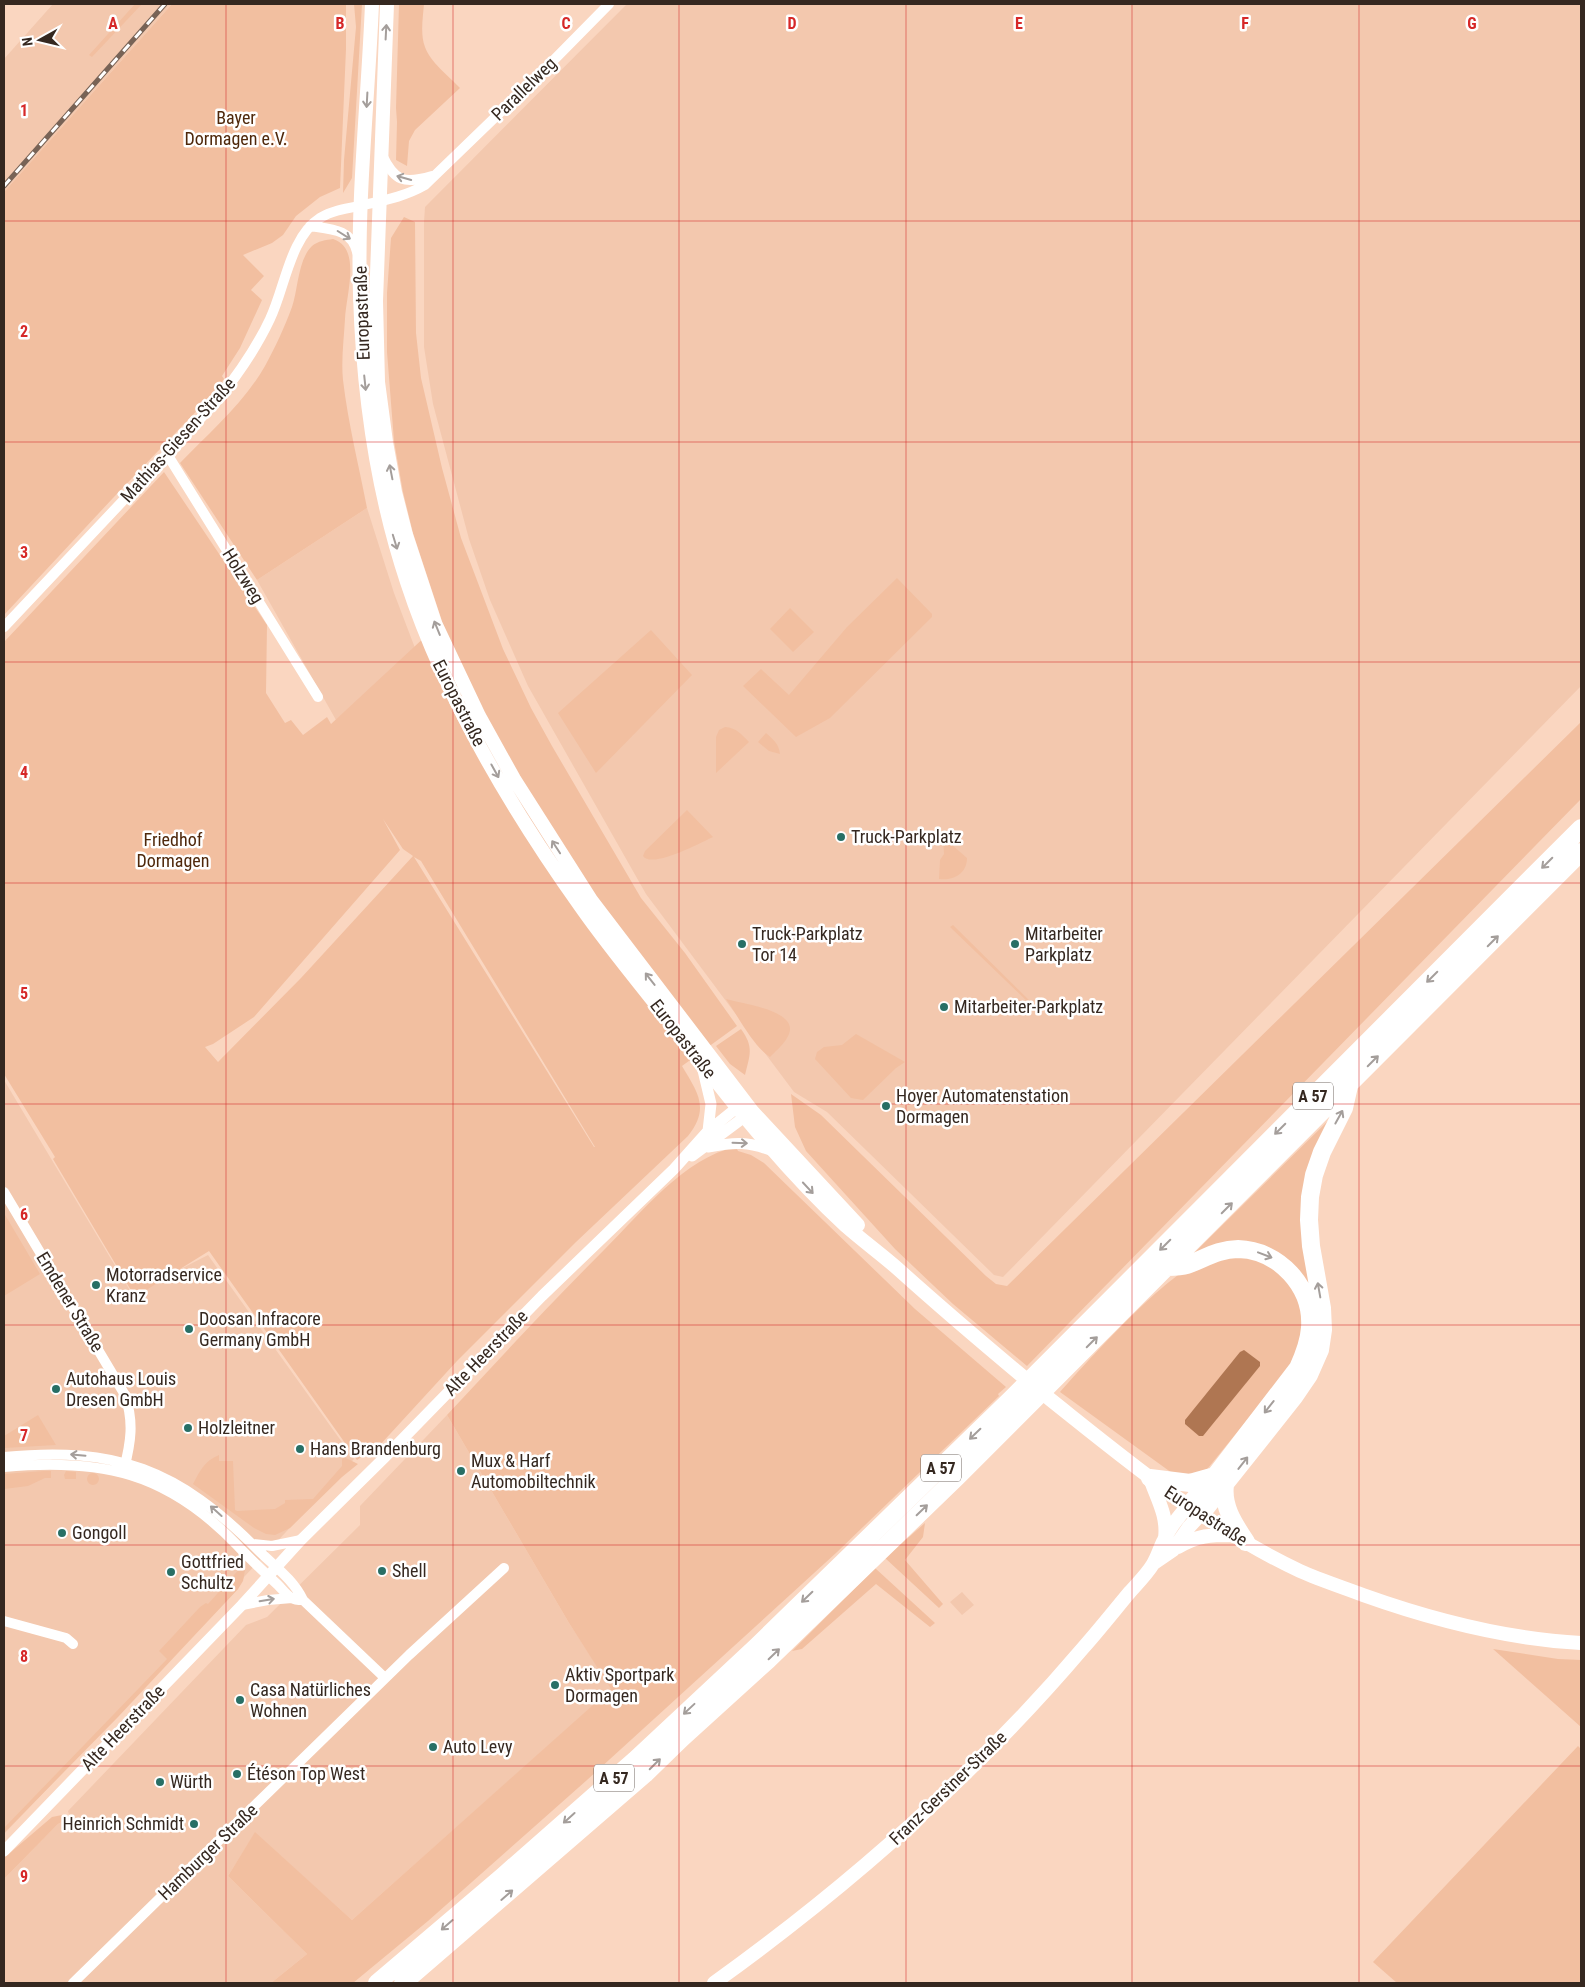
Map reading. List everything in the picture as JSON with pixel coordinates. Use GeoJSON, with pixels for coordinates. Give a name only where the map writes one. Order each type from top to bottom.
{"type":"FeatureCollection","features":[{"type":"Feature","properties":{"kind":"highway","name":"A 57"},"geometry":{"type":"LineString","coordinates":[[403,1983],[645,1774],[768,1660],[888,1544],[1016,1406],[1581,828]]}},
{"type":"Feature","properties":{"kind":"highway","name":"A 57"},"geometry":{"type":"LineString","coordinates":[[1051,1370],[1168,1267],[1581,852]]}},
{"type":"Feature","properties":{"kind":"highway"},"geometry":{"type":"LineString","coordinates":[[1195,1510],[1309,1375],[1320,1350],[1323,1330],[1322,1308],[1311,1246],[1310,1197],[1319,1160],[1330,1133],[1344,1108],[1349,1085]]}},
{"type":"Feature","properties":{"kind":"highway"},"geometry":{"type":"LineString","coordinates":[[1168,1267],[1185,1265],[1220,1251],[1238,1249],[1255,1252],[1271,1257],[1286,1268],[1305,1294],[1309,1309],[1310,1328],[1306,1349],[1298,1368],[1220,1481]]}},
{"type":"Feature","properties":{"kind":"highway","name":"A 57"},"geometry":{"type":"LineString","coordinates":[[377,1983],[635,1760],[757,1646],[842,1563],[1016,1406]]}},
{"type":"Feature","properties":{"kind":"highway"},"geometry":{"type":"LineString","coordinates":[[1150,1478],[1190,1483],[1220,1481]]}},
{"type":"Feature","properties":{"kind":"highway"},"geometry":{"type":"LineString","coordinates":[[1220,1481],[1231,1520],[1240,1539]]}},
{"type":"Feature","properties":{"kind":"main road","name":"Europastraße"},"geometry":{"type":"LineString","coordinates":[[372,4],[360,264],[363,365],[373,446],[382,494],[407,584],[432,649],[468,723],[542,849],[603,937],[702,1064],[894,1265]]}},
{"type":"Feature","properties":{"kind":"main road","name":"Europastraße"},"geometry":{"type":"LineString","coordinates":[[387,4],[379,202],[376,351],[381,407],[393,484],[406,535],[435,623],[479,716],[514,779],[591,900],[775,1152],[847,1226],[979,1341],[1150,1478],[1240,1539],[1305,1573],[1412,1612],[1480,1630],[1581,1643]]}},
{"type":"Feature","properties":{"kind":"main road"},"geometry":{"type":"LineString","coordinates":[[1150,1478],[1164,1513],[1169,1544],[1215,1535],[1240,1539]]}},
{"type":"Feature","properties":{"kind":"main road","name":"Franz-Gerstner-Straße"},"geometry":{"type":"LineString","coordinates":[[714,1983],[800,1919],[890,1844],[982,1756],[1082,1650],[1169,1544],[1189,1527],[1195,1510]]}},
{"type":"Feature","properties":{"kind":"street","name":"Parallelweg"},"geometry":{"type":"LineString","coordinates":[[362,206],[411,193],[438,174],[609,4]]}},
{"type":"Feature","properties":{"kind":"street"},"geometry":{"type":"LineString","coordinates":[[382,154],[389,170],[398,177],[417,180],[438,174]]}},
{"type":"Feature","properties":{"kind":"street","name":"Mathias-Giesen-Straße"},"geometry":{"type":"LineString","coordinates":[[4,627],[216,402],[246,362],[270,318],[296,248],[310,226],[329,213],[362,206]]}},
{"type":"Feature","properties":{"kind":"street"},"geometry":{"type":"LineString","coordinates":[[310,226],[336,230],[346,234],[356,247],[360,264]]}},
{"type":"Feature","properties":{"kind":"street","name":"Holzweg"},"geometry":{"type":"LineString","coordinates":[[166,454],[318,698]]}},
{"type":"Feature","properties":{"kind":"street"},"geometry":{"type":"LineString","coordinates":[[702,1064],[712,1104],[708,1131]]}},
{"type":"Feature","properties":{"kind":"street","name":"Alte Heerstraße"},"geometry":{"type":"LineString","coordinates":[[4,1851],[242,1605],[301,1540],[620,1219],[674,1169],[708,1131],[744,1109]]}},
{"type":"Feature","properties":{"kind":"street","name":"Alte Heerstraße"},"geometry":{"type":"LineString","coordinates":[[674,1169],[704,1148],[744,1109]]}},
{"type":"Feature","properties":{"kind":"street"},"geometry":{"type":"LineString","coordinates":[[704,1148],[737,1142],[753,1144],[775,1152]]}},
{"type":"Feature","properties":{"kind":"street","name":"Emdener Straße"},"geometry":{"type":"LineString","coordinates":[[4,1192],[125,1395],[132,1419],[125,1468]]}},
{"type":"Feature","properties":{"kind":"street"},"geometry":{"type":"LineString","coordinates":[[4,1457],[37,1454],[78,1454],[167,1479],[194,1494],[208,1504],[277,1567],[298,1589],[303,1600],[385,1678]]}},
{"type":"Feature","properties":{"kind":"street"},"geometry":{"type":"LineString","coordinates":[[4,1467],[56,1464],[125,1468],[188,1502],[216,1524],[292,1598]]}},
{"type":"Feature","properties":{"kind":"street"},"geometry":{"type":"LineString","coordinates":[[252,1544],[272,1546],[301,1540]]}},
{"type":"Feature","properties":{"kind":"street","name":"Hamburger Straße"},"geometry":{"type":"LineString","coordinates":[[73,1983],[385,1678],[504,1568]]}},
{"type":"Feature","properties":{"kind":"street"},"geometry":{"type":"LineString","coordinates":[[242,1605],[292,1598],[303,1600]]}},
{"type":"Feature","properties":{"kind":"street"},"geometry":{"type":"LineString","coordinates":[[4,1621],[66,1638],[73,1644]]}},
{"type":"Feature","properties":{"kind":"shaded area"},"geometry":{"type":"Polygon","coordinates":[[[53,4],[172,4],[4,192],[4,59],[53,4]]]}},
{"type":"Feature","properties":{"kind":"shaded area"},"geometry":{"type":"Polygon","coordinates":[[[627,4],[1581,4],[1581,686],[1003,1277],[994,1275],[827,1112],[794,1092],[646,894],[528,686],[490,600],[469,539],[433,404],[424,347],[425,207],[627,4]]]}},
{"type":"Feature","properties":{"kind":"shaded area"},"geometry":{"type":"Polygon","coordinates":[[[367,508],[394,593],[415,648],[336,720],[257,580],[367,508]]]}},
{"type":"Feature","properties":{"kind":"shaded area"},"geometry":{"type":"Polygon","coordinates":[[[4,1080],[132,1294],[208,1255],[354,1459],[244,1577],[238,1589],[4,1834],[4,1080]]]}},
{"type":"Feature","properties":{"kind":"shaded area"},"geometry":{"type":"Polygon","coordinates":[[[1244,1350],[1260,1362],[1260,1366],[1203,1436],[1199,1436],[1185,1424],[1185,1420],[1240,1352],[1244,1350]]]}},
{"type":"Feature","properties":{"kind":"shaded area"},"geometry":{"type":"Polygon","coordinates":[[[447,1415],[569,1623],[612,1689],[352,1920],[255,1833],[228,1876],[307,1954],[271,1983],[4,1983],[4,1879],[58,1824],[70,1818],[68,1811],[246,1625],[267,1617],[360,1525],[360,1506],[447,1415]]]}},
{"type":"Feature","properties":{"kind":"shaded area"},"geometry":{"type":"Polygon","coordinates":[[[962,1592],[974,1605],[962,1615],[950,1602],[962,1592]]]}},
{"type":"Feature","properties":{"kind":"green space"},"geometry":{"type":"Polygon","coordinates":[[[135,4],[142,4],[92,57],[89,55],[135,4]]]}},
{"type":"Feature","properties":{"kind":"green space","name":"Bayer Dormagen e.V."},"geometry":{"type":"Polygon","coordinates":[[[172,4],[346,4],[340,188],[320,197],[296,216],[283,235],[272,243],[243,255],[264,276],[251,290],[262,300],[240,348],[222,376],[224,379],[209,398],[4,615],[4,192],[172,4]]]}},
{"type":"Feature","properties":{"kind":"green space"},"geometry":{"type":"Polygon","coordinates":[[[354,4],[362,4],[352,178],[343,193],[344,160],[356,27],[354,4]]]}},
{"type":"Feature","properties":{"kind":"green space"},"geometry":{"type":"Polygon","coordinates":[[[399,4],[424,4],[422,31],[427,53],[460,88],[415,130],[409,141],[407,166],[396,160],[399,4]]]}},
{"type":"Feature","properties":{"kind":"green space","name":"Friedhof Dormagen"},"geometry":{"type":"Polygon","coordinates":[[[404,217],[415,222],[416,333],[421,378],[461,538],[503,649],[531,708],[552,746],[641,898],[685,953],[737,1026],[682,1066],[697,1093],[700,1109],[695,1126],[688,1136],[576,1242],[457,1361],[379,1446],[357,1460],[209,1251],[135,1297],[53,1159],[55,1157],[4,1074],[4,642],[164,472],[267,625],[266,693],[285,723],[291,720],[303,735],[327,717],[331,724],[442,621],[413,533],[403,492],[394,441],[387,352],[387,293],[391,238],[404,217]],[[383,819],[400,850],[254,1017],[213,1044],[205,1047],[218,1062],[301,978],[413,856],[403,849],[383,819]],[[414,857],[594,1147],[595,1147],[421,861],[414,857]]]}},
{"type":"Feature","properties":{"kind":"green space"},"geometry":{"type":"Polygon","coordinates":[[[333,239],[342,244],[350,262],[342,365],[343,380],[367,508],[257,580],[180,463],[225,417],[257,380],[280,337],[289,314],[301,267],[307,252],[317,243],[333,239]]]}},
{"type":"Feature","properties":{"kind":"green space"},"geometry":{"type":"Polygon","coordinates":[[[897,578],[932,614],[932,617],[830,718],[796,737],[743,686],[761,669],[789,695],[847,627],[897,578]]]}},
{"type":"Feature","properties":{"kind":"green space"},"geometry":{"type":"Polygon","coordinates":[[[790,608],[814,632],[793,652],[770,629],[790,608]]]}},
{"type":"Feature","properties":{"kind":"green space"},"geometry":{"type":"Polygon","coordinates":[[[651,630],[692,675],[596,773],[558,713],[651,630]]]}},
{"type":"Feature","properties":{"kind":"green space"},"geometry":{"type":"Polygon","coordinates":[[[1581,722],[1581,799],[1027,1366],[953,1304],[895,1249],[806,1151],[795,1127],[791,1094],[821,1115],[986,1276],[996,1284],[1007,1286],[1581,722]]]}},
{"type":"Feature","properties":{"kind":"green space"},"geometry":{"type":"Polygon","coordinates":[[[725,727],[736,730],[749,742],[716,773],[716,737],[719,730],[725,727]]]}},
{"type":"Feature","properties":{"kind":"green space"},"geometry":{"type":"Polygon","coordinates":[[[766,733],[777,745],[780,754],[769,751],[758,742],[766,733]]]}},
{"type":"Feature","properties":{"kind":"green space"},"geometry":{"type":"Polygon","coordinates":[[[687,810],[713,837],[666,857],[648,859],[643,856],[645,851],[687,810]]]}},
{"type":"Feature","properties":{"kind":"green space"},"geometry":{"type":"Polygon","coordinates":[[[943,837],[967,858],[962,872],[949,879],[939,879],[940,860],[944,854],[943,837]]]}},
{"type":"Feature","properties":{"kind":"green space"},"geometry":{"type":"Polygon","coordinates":[[[953,925],[1035,1006],[1033,1007],[950,927],[953,925]]]}},
{"type":"Feature","properties":{"kind":"green space"},"geometry":{"type":"Polygon","coordinates":[[[726,999],[764,1008],[774,1012],[788,1022],[790,1029],[788,1037],[770,1057],[758,1046],[726,999]]]}},
{"type":"Feature","properties":{"kind":"green space"},"geometry":{"type":"Polygon","coordinates":[[[741,1029],[748,1041],[750,1051],[745,1075],[730,1064],[716,1046],[741,1029]]]}},
{"type":"Feature","properties":{"kind":"green space"},"geometry":{"type":"Polygon","coordinates":[[[856,1034],[905,1062],[896,1068],[863,1100],[851,1098],[815,1059],[817,1052],[824,1047],[842,1045],[856,1034]]]}},
{"type":"Feature","properties":{"kind":"green space"},"geometry":{"type":"Polygon","coordinates":[[[1335,1114],[1309,1174],[1315,1329],[1273,1254],[1190,1257],[1335,1114]]]}},
{"type":"Feature","properties":{"kind":"green space"},"geometry":{"type":"Polygon","coordinates":[[[736,1147],[738,1151],[751,1155],[764,1163],[915,1309],[1006,1387],[998,1394],[999,1396],[836,1553],[587,1780],[428,1921],[353,1983],[271,1983],[307,1954],[228,1876],[255,1832],[352,1920],[611,1689],[569,1623],[447,1415],[544,1311],[664,1189],[699,1162],[717,1153],[736,1147]]]}},
{"type":"Feature","properties":{"kind":"green space"},"geometry":{"type":"Polygon","coordinates":[[[4,1213],[40,1274],[4,1296],[4,1213]]]}},
{"type":"Feature","properties":{"kind":"green space"},"geometry":{"type":"Polygon","coordinates":[[[1255,1256],[1294,1283],[1306,1327],[1291,1366],[1204,1473],[1194,1477],[1172,1473],[1060,1392],[1152,1296],[1173,1279],[1192,1266],[1208,1259],[1255,1256]]]}},
{"type":"Feature","properties":{"kind":"green space"},"geometry":{"type":"Polygon","coordinates":[[[38,1415],[56,1445],[4,1448],[4,1436],[38,1415]]]}},
{"type":"Feature","properties":{"kind":"green space"},"geometry":{"type":"Polygon","coordinates":[[[219,1455],[219,1461],[233,1461],[235,1510],[237,1511],[275,1509],[285,1503],[285,1500],[313,1499],[342,1466],[342,1459],[344,1457],[358,1464],[290,1528],[275,1535],[266,1534],[254,1528],[193,1484],[206,1463],[219,1455]]]}},
{"type":"Feature","properties":{"kind":"green space"},"geometry":{"type":"Polygon","coordinates":[[[51,1471],[51,1478],[45,1478],[28,1486],[4,1489],[4,1474],[51,1471]]]}},
{"type":"Feature","properties":{"kind":"green space"},"geometry":{"type":"Polygon","coordinates":[[[66,1471],[76,1472],[76,1479],[65,1479],[66,1471]]]}},
{"type":"Feature","properties":{"kind":"green space"},"geometry":{"type":"Polygon","coordinates":[[[91,1473],[95,1473],[99,1479],[95,1485],[91,1485],[87,1481],[87,1477],[91,1473]]]}},
{"type":"Feature","properties":{"kind":"green space"},"geometry":{"type":"Polygon","coordinates":[[[925,1523],[923,1537],[905,1560],[943,1604],[939,1608],[885,1558],[925,1523]]]}},
{"type":"Feature","properties":{"kind":"green space"},"geometry":{"type":"Polygon","coordinates":[[[242,1566],[245,1570],[243,1581],[238,1589],[118,1717],[4,1833],[4,1828],[167,1659],[159,1651],[200,1607],[206,1603],[208,1604],[242,1566]]]}},
{"type":"Feature","properties":{"kind":"green space"},"geometry":{"type":"Polygon","coordinates":[[[875,1568],[935,1623],[930,1627],[876,1584],[802,1649],[792,1651],[875,1568]]]}},
{"type":"Feature","properties":{"kind":"green space"},"geometry":{"type":"Polygon","coordinates":[[[1493,1649],[1558,1659],[1581,1660],[1581,1727],[1493,1649]]]}},
{"type":"Feature","properties":{"kind":"green space"},"geometry":{"type":"Polygon","coordinates":[[[1578,1746],[1581,1749],[1581,1983],[1397,1983],[1373,1962],[1578,1746]]]}},
{"type":"Feature","properties":{"kind":"green space"},"geometry":{"type":"Polygon","coordinates":[[[62,1815],[70,1818],[58,1824],[4,1879],[4,1858],[52,1817],[62,1815]]]}},
{"type":"Feature","properties":{"kind":"railway"},"geometry":{"type":"LineString","coordinates":[[4,186],[165,4]]}},
{"type":"Feature","properties":{"kind":"place","name":"Truck-Parkplatz"},"geometry":{"type":"Point","coordinates":[841,837]}},
{"type":"Feature","properties":{"kind":"place","name":"Truck-Parkplatz Tor 14"},"geometry":{"type":"Point","coordinates":[742,944]}},
{"type":"Feature","properties":{"kind":"place","name":"Mitarbeiter Parkplatz"},"geometry":{"type":"Point","coordinates":[1015,944]}},
{"type":"Feature","properties":{"kind":"place","name":"Mitarbeiter-Parkplatz"},"geometry":{"type":"Point","coordinates":[944,1007]}},
{"type":"Feature","properties":{"kind":"place","name":"Hoyer Automatenstation Dormagen"},"geometry":{"type":"Point","coordinates":[886,1106]}},
{"type":"Feature","properties":{"kind":"place","name":"Motorradservice Kranz"},"geometry":{"type":"Point","coordinates":[96,1285]}},
{"type":"Feature","properties":{"kind":"place","name":"Doosan Infracore Germany GmbH"},"geometry":{"type":"Point","coordinates":[189,1329]}},
{"type":"Feature","properties":{"kind":"place","name":"Autohaus Louis Dresen GmbH"},"geometry":{"type":"Point","coordinates":[56,1389]}},
{"type":"Feature","properties":{"kind":"place","name":"Holzleitner"},"geometry":{"type":"Point","coordinates":[188,1428]}},
{"type":"Feature","properties":{"kind":"place","name":"Hans Brandenburg"},"geometry":{"type":"Point","coordinates":[300,1449]}},
{"type":"Feature","properties":{"kind":"place","name":"Mux & Harf Automobiltechnik"},"geometry":{"type":"Point","coordinates":[461,1471]}},
{"type":"Feature","properties":{"kind":"place","name":"Gongoll"},"geometry":{"type":"Point","coordinates":[62,1533]}},
{"type":"Feature","properties":{"kind":"place","name":"Shell"},"geometry":{"type":"Point","coordinates":[382,1571]}},
{"type":"Feature","properties":{"kind":"place","name":"Gottfried Schultz"},"geometry":{"type":"Point","coordinates":[171,1572]}},
{"type":"Feature","properties":{"kind":"place","name":"Aktiv Sportpark Dormagen"},"geometry":{"type":"Point","coordinates":[555,1685]}},
{"type":"Feature","properties":{"kind":"place","name":"Casa Natürliches Wohnen"},"geometry":{"type":"Point","coordinates":[240,1700]}},
{"type":"Feature","properties":{"kind":"place","name":"Auto Levy"},"geometry":{"type":"Point","coordinates":[433,1747]}},
{"type":"Feature","properties":{"kind":"place","name":"Étéson Top West"},"geometry":{"type":"Point","coordinates":[237,1774]}},
{"type":"Feature","properties":{"kind":"place","name":"Würth"},"geometry":{"type":"Point","coordinates":[160,1782]}},
{"type":"Feature","properties":{"kind":"place","name":"Heinrich Schmidt"},"geometry":{"type":"Point","coordinates":[194,1824]}}]}
